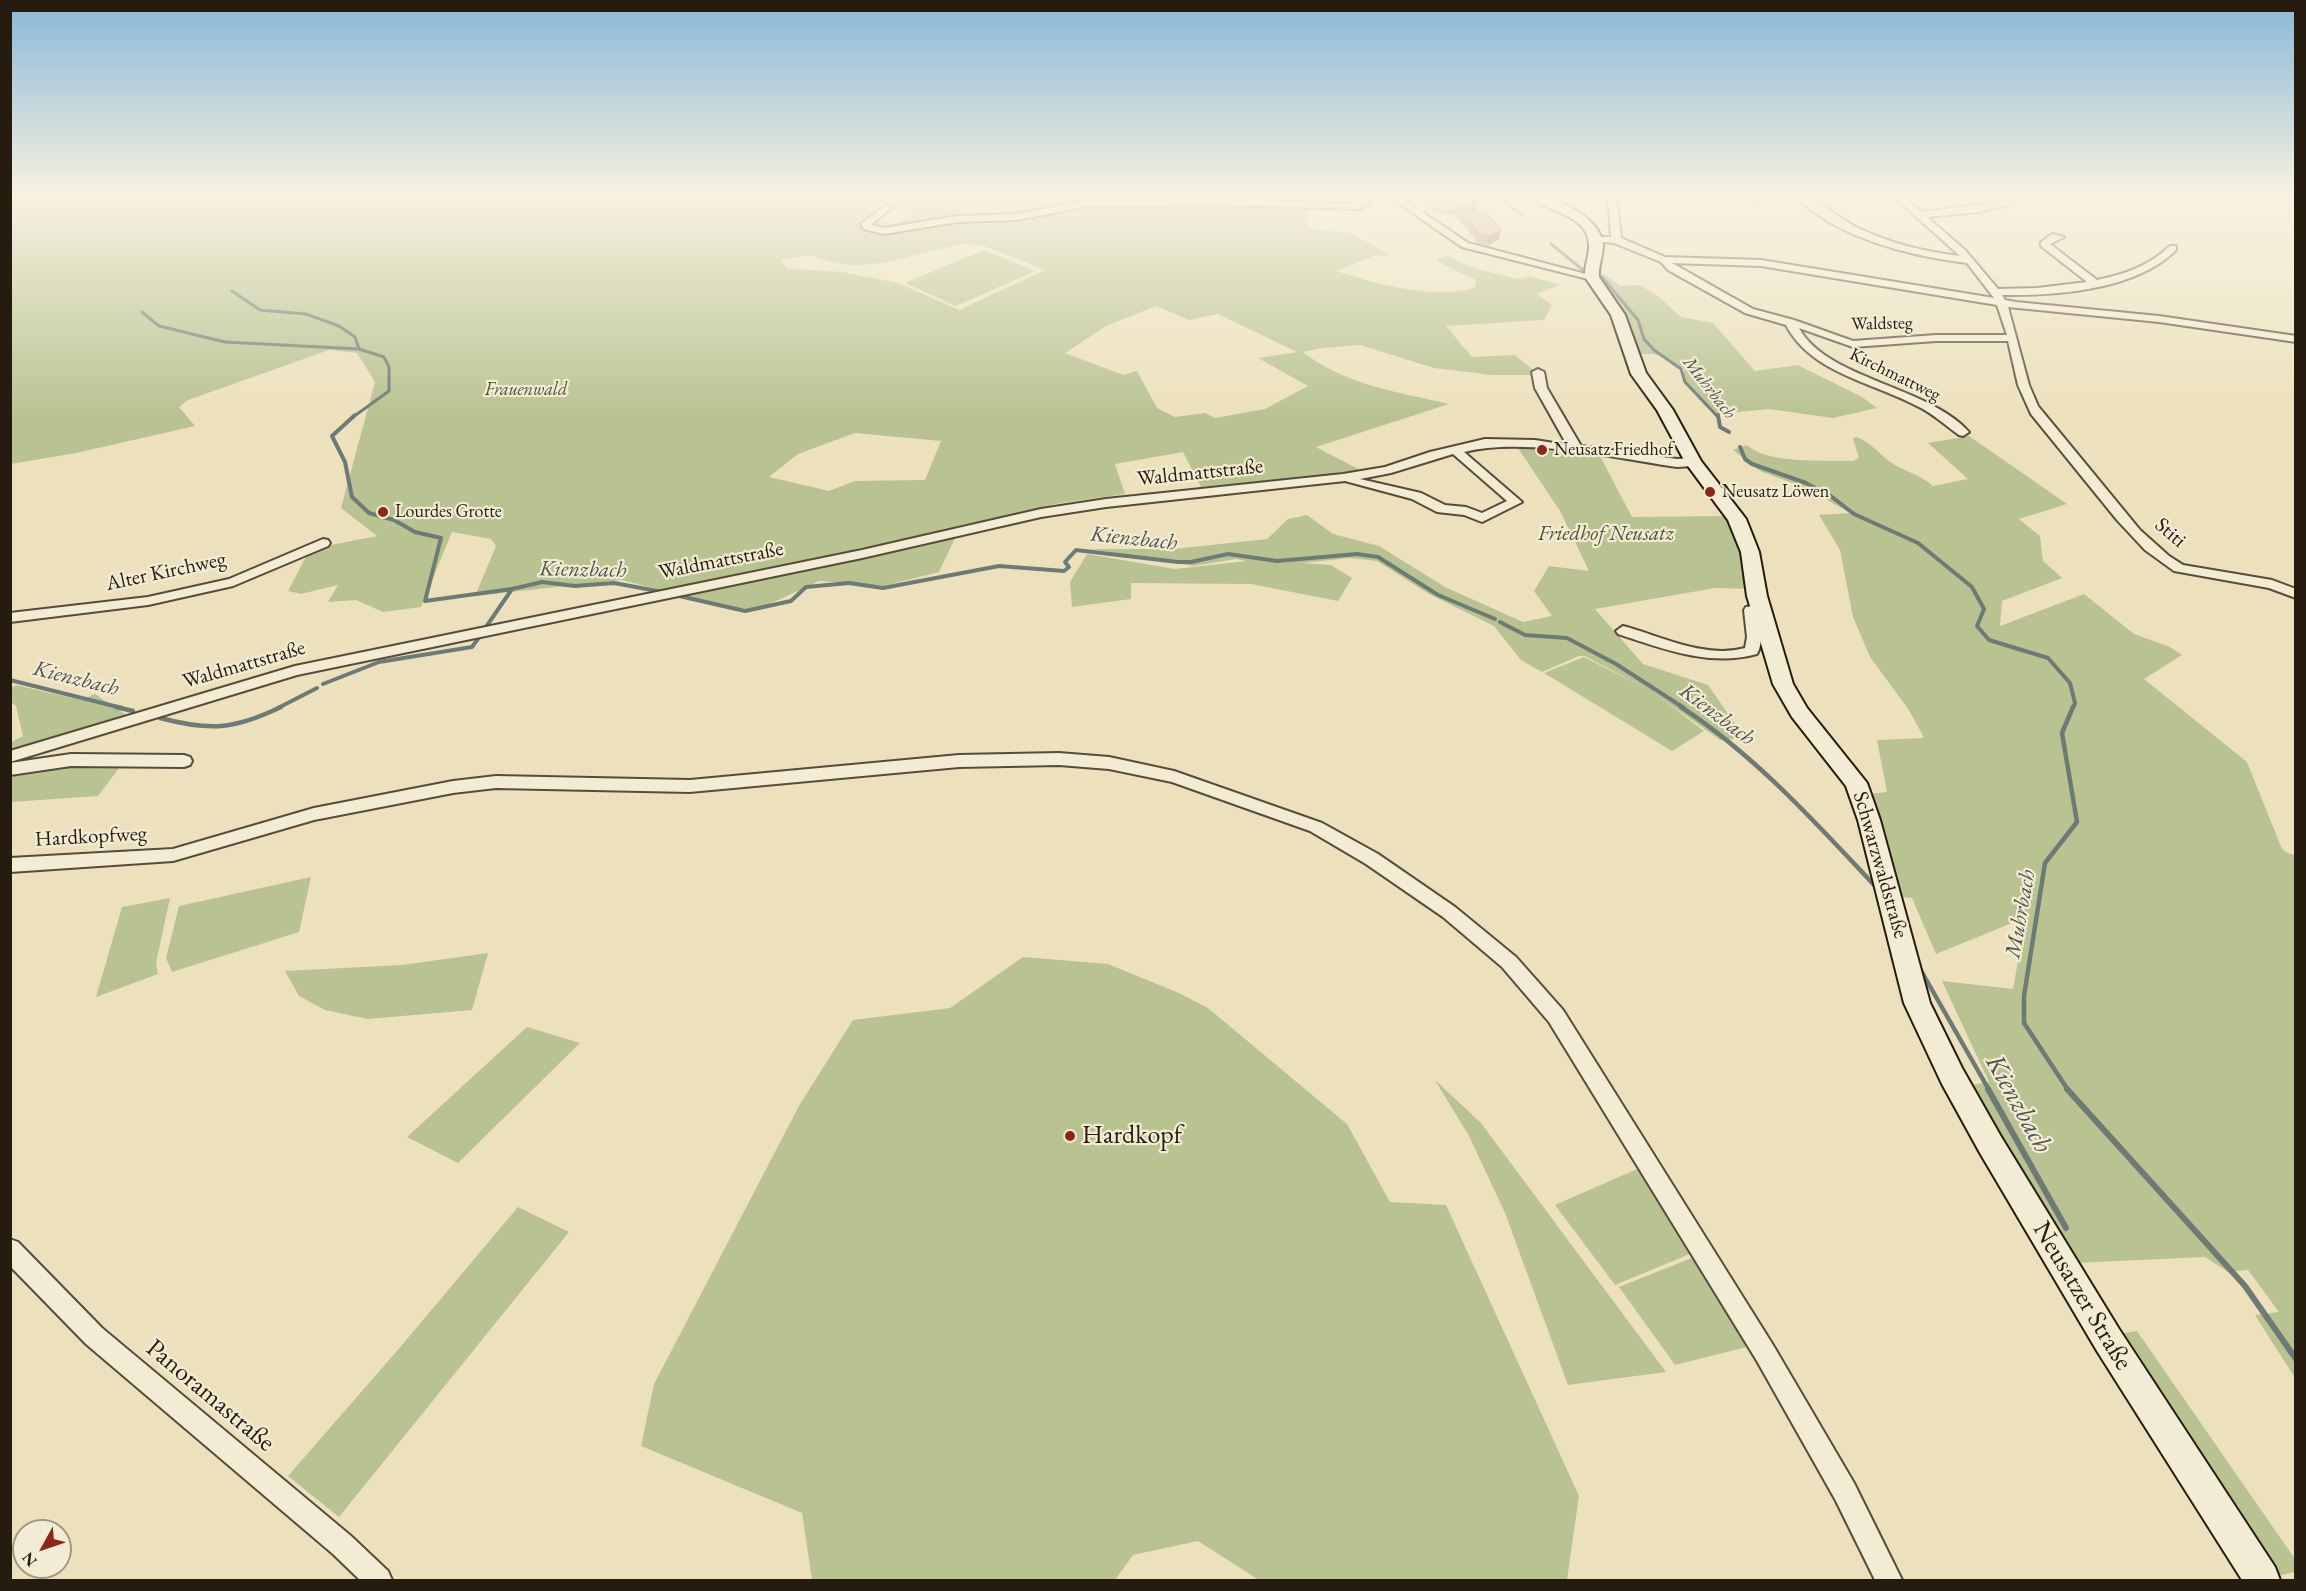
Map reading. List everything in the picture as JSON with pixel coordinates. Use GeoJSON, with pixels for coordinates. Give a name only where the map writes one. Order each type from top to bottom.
{"type":"FeatureCollection","features":[{"type":"Feature","properties":{"kind":"main road"},"geometry":{"type":"LineString","coordinates":[[1592,277],[1593,268]]}},
{"type":"Feature","properties":{"kind":"main road","name":"Schwarzwaldstraße"},"geometry":{"type":"LineString","coordinates":[[1592,277],[1618,315],[1633,363],[1665,410],[1693,462],[1737,519],[1750,552],[1761,609],[1783,684],[1799,712],[1856,783],[1869,820],[1917,1003]]}},
{"type":"Feature","properties":{"kind":"main road","name":"Neusatzer Straße"},"geometry":{"type":"LineString","coordinates":[[1917,1003],[1952,1076],[1990,1144],[2108,1340],[2262,1581]]}},
{"type":"Feature","properties":{"kind":"street"},"geometry":{"type":"LineString","coordinates":[[1557,268],[1592,277]]}},
{"type":"Feature","properties":{"kind":"street","name":"Waldsteg"},"geometry":{"type":"LineString","coordinates":[[1671,268],[1749,311],[1790,322],[1837,340],[1862,345],[1936,338],[2013,338]]}},
{"type":"Feature","properties":{"kind":"street"},"geometry":{"type":"LineString","coordinates":[[1797,268],[2295,339]]}},
{"type":"Feature","properties":{"kind":"street"},"geometry":{"type":"LineString","coordinates":[[1974,268],[1998,298]]}},
{"type":"Feature","properties":{"kind":"street"},"geometry":{"type":"LineString","coordinates":[[2076,268],[2095,283]]}},
{"type":"Feature","properties":{"kind":"street"},"geometry":{"type":"LineString","coordinates":[[1998,298],[2095,283],[2140,268]]}},
{"type":"Feature","properties":{"kind":"street","name":"Stiti"},"geometry":{"type":"LineString","coordinates":[[1998,298],[2013,338],[2029,400],[2035,411],[2127,523],[2169,563],[2191,572],[2272,584],[2295,594]]}},
{"type":"Feature","properties":{"kind":"street","name":"Kirchmattweg"},"geometry":{"type":"LineString","coordinates":[[1790,322],[1793,331],[1816,355],[1923,404],[1963,432]]}},
{"type":"Feature","properties":{"kind":"street"},"geometry":{"type":"LineString","coordinates":[[1538,372],[1541,388],[1576,449]]}},
{"type":"Feature","properties":{"kind":"street","name":"Waldmattstraße"},"geometry":{"type":"LineString","coordinates":[[10,757],[295,671],[862,554],[979,526],[1106,503],[1343,478],[1387,470],[1485,443],[1576,449],[1677,463],[1693,462]]}},
{"type":"Feature","properties":{"kind":"street","name":"Waldmattstraße"},"geometry":{"type":"LineString","coordinates":[[1343,478],[1416,496],[1442,508],[1466,511],[1482,518],[1516,502],[1455,450]]}},
{"type":"Feature","properties":{"kind":"street","name":"Alter Kirchweg"},"geometry":{"type":"LineString","coordinates":[[10,618],[148,601],[233,582],[323,543]]}},
{"type":"Feature","properties":{"kind":"street"},"geometry":{"type":"LineString","coordinates":[[1623,631],[1702,653],[1742,655],[1752,651],[1754,638],[1751,610],[1761,609]]}},
{"type":"Feature","properties":{"kind":"street","name":"Hardkopfweg"},"geometry":{"type":"LineString","coordinates":[[10,865],[173,855],[314,814],[485,783],[690,786],[1002,759],[1059,759],[1109,763],[1174,777],[1316,827],[1372,859],[1449,912],[1509,962],[1556,1016],[1765,1353],[1845,1492],[1889,1581]]}},
{"type":"Feature","properties":{"kind":"street"},"geometry":{"type":"LineString","coordinates":[[10,769],[71,760],[184,761]]}},
{"type":"Feature","properties":{"kind":"street","name":"Panoramastraße"},"geometry":{"type":"LineString","coordinates":[[10,1250],[94,1336],[333,1537],[379,1581]]}},
{"type":"Feature","properties":{"kind":"green space","name":"Frauenwald"},"geometry":{"type":"Polygon","coordinates":[[[11,268],[790,268],[843,272],[898,283],[959,310],[1045,270],[1041,268],[1344,268],[1337,271],[1389,286],[1442,292],[1475,288],[1476,280],[1451,268],[1475,268],[1518,279],[1530,276],[1560,285],[1537,294],[1552,305],[1544,320],[1446,326],[1472,357],[1515,355],[1536,372],[1536,375],[1493,375],[1434,368],[1360,345],[1303,352],[1319,363],[1354,380],[1449,404],[1316,447],[1364,472],[1201,487],[1183,452],[1115,464],[1125,494],[1055,504],[878,547],[662,590],[621,580],[475,596],[496,546],[491,539],[452,532],[421,607],[383,612],[356,600],[328,602],[338,585],[301,594],[288,591],[310,549],[377,536],[341,508],[375,382],[357,353],[329,350],[188,400],[179,407],[195,426],[76,453],[11,464],[11,268]],[[1156,306],[1106,326],[1065,353],[1123,375],[1137,371],[1157,408],[1175,417],[1205,413],[1215,418],[1265,409],[1308,386],[1258,358],[1297,352],[1218,314],[1189,320],[1156,306]],[[855,433],[798,454],[769,477],[829,491],[855,481],[925,480],[941,441],[855,433]]]}},
{"type":"Feature","properties":{"kind":"green space"},"geometry":{"type":"Polygon","coordinates":[[[940,268],[1028,268],[1035,271],[956,306],[905,283],[940,268]]]}},
{"type":"Feature","properties":{"kind":"green space"},"geometry":{"type":"Polygon","coordinates":[[[1600,272],[1620,286],[1640,285],[1659,297],[1681,317],[1713,323],[1755,371],[1798,365],[1862,397],[1877,408],[1833,418],[1769,409],[1718,414],[1684,383],[1684,369],[1655,354],[1638,354],[1626,320],[1605,287],[1600,272]]]}},
{"type":"Feature","properties":{"kind":"green space"},"geometry":{"type":"Polygon","coordinates":[[[1969,436],[2067,504],[2019,519],[2040,536],[2043,561],[2062,578],[2002,601],[2000,626],[2084,594],[2134,634],[2170,647],[2182,655],[2144,679],[2247,762],[2282,849],[2295,855],[2295,1378],[2255,1315],[2279,1312],[2248,1270],[2228,1272],[2205,1257],[2075,1263],[1967,1086],[1989,1082],[1942,981],[2013,989],[2018,961],[2017,921],[1936,954],[1912,898],[1900,897],[1870,794],[1887,792],[1877,740],[1924,738],[1909,710],[1870,657],[1853,617],[1840,550],[1819,515],[1850,513],[1808,489],[1760,471],[1733,450],[1747,445],[1756,451],[1781,458],[1853,461],[1859,458],[1853,439],[1856,437],[1867,442],[1895,465],[1933,486],[1968,479],[1928,443],[1969,436]]]}},
{"type":"Feature","properties":{"kind":"green space","name":"Friedhof Neusatz"},"geometry":{"type":"Polygon","coordinates":[[[1518,448],[1600,456],[1632,517],[1731,516],[1740,543],[1750,589],[1715,588],[1595,609],[1643,664],[1708,685],[1745,738],[1720,740],[1658,696],[1704,731],[1672,751],[1544,673],[1584,657],[1645,688],[1585,656],[1579,656],[1542,672],[1521,660],[1494,626],[1429,594],[1377,561],[1350,558],[1302,563],[1331,565],[1352,578],[1338,601],[1251,584],[1131,583],[1131,599],[1072,607],[1070,582],[1087,554],[1175,569],[1247,561],[1236,559],[1193,566],[1091,549],[1174,549],[1267,539],[1288,519],[1307,515],[1333,534],[1379,546],[1445,587],[1523,622],[1552,616],[1534,591],[1549,566],[1589,571],[1560,511],[1518,448]]]}},
{"type":"Feature","properties":{"kind":"green space"},"geometry":{"type":"Polygon","coordinates":[[[957,534],[939,572],[883,586],[819,581],[759,609],[723,608],[670,595],[957,534]]]}},
{"type":"Feature","properties":{"kind":"green space"},"geometry":{"type":"Polygon","coordinates":[[[16,685],[81,700],[95,694],[128,716],[11,750],[10,743],[23,736],[16,706],[11,702],[11,688],[16,685]]]}},
{"type":"Feature","properties":{"kind":"green space"},"geometry":{"type":"Polygon","coordinates":[[[125,760],[98,796],[11,802],[11,780],[18,770],[125,760]]]}},
{"type":"Feature","properties":{"kind":"green space"},"geometry":{"type":"Polygon","coordinates":[[[311,877],[299,932],[172,972],[166,958],[179,906],[311,877]]]}},
{"type":"Feature","properties":{"kind":"green space"},"geometry":{"type":"Polygon","coordinates":[[[170,898],[156,963],[158,974],[96,997],[122,907],[170,898]]]}},
{"type":"Feature","properties":{"kind":"green space"},"geometry":{"type":"Polygon","coordinates":[[[488,953],[472,1010],[368,1019],[325,1010],[299,996],[285,971],[402,965],[488,953]]]}},
{"type":"Feature","properties":{"kind":"green space"},"geometry":{"type":"Polygon","coordinates":[[[1023,957],[1108,964],[1179,993],[1208,1008],[1347,1124],[1390,1202],[1446,1205],[1579,1496],[1567,1580],[1259,1580],[1198,1541],[1133,1555],[1115,1580],[812,1580],[802,1513],[641,1446],[654,1384],[800,1104],[853,1020],[950,1008],[1023,957]]]}},
{"type":"Feature","properties":{"kind":"green space"},"geometry":{"type":"Polygon","coordinates":[[[527,1027],[580,1043],[458,1163],[407,1137],[527,1027]]]}},
{"type":"Feature","properties":{"kind":"green space"},"geometry":{"type":"Polygon","coordinates":[[[1435,1080],[1481,1123],[1666,1372],[1568,1385],[1505,1213],[1469,1136],[1435,1080]]]}},
{"type":"Feature","properties":{"kind":"green space"},"geometry":{"type":"Polygon","coordinates":[[[1644,1166],[1697,1251],[1615,1285],[1555,1205],[1644,1166]]]}},
{"type":"Feature","properties":{"kind":"green space"},"geometry":{"type":"Polygon","coordinates":[[[518,1207],[569,1232],[339,1517],[288,1476],[518,1207]]]}},
{"type":"Feature","properties":{"kind":"green space"},"geometry":{"type":"Polygon","coordinates":[[[1699,1255],[1751,1346],[1675,1365],[1619,1287],[1699,1255]]]}},
{"type":"Feature","properties":{"kind":"green space"},"geometry":{"type":"Polygon","coordinates":[[[2137,1331],[2295,1559],[2295,1572],[2268,1578],[2118,1334],[2137,1331]]]}},
{"type":"Feature","properties":{"kind":"waterway","name":"Muhrbach"},"geometry":{"type":"LineString","coordinates":[[1602,277],[1638,320],[1644,339],[1654,350],[1681,369],[1685,382],[1718,417]]}},
{"type":"Feature","properties":{"kind":"waterway"},"geometry":{"type":"LineString","coordinates":[[232,291],[260,310],[306,314],[339,326],[355,337],[359,349]]}},
{"type":"Feature","properties":{"kind":"waterway"},"geometry":{"type":"LineString","coordinates":[[142,312],[159,326],[225,342],[359,349]]}},
{"type":"Feature","properties":{"kind":"waterway"},"geometry":{"type":"LineString","coordinates":[[353,417],[389,391],[389,367],[384,357],[359,349]]}},
{"type":"Feature","properties":{"kind":"waterway"},"geometry":{"type":"LineString","coordinates":[[355,415],[332,436],[345,462],[352,497],[369,513],[394,520],[415,532],[441,538],[425,601],[512,589]]}},
{"type":"Feature","properties":{"kind":"waterway","name":"Muhrbach"},"geometry":{"type":"LineString","coordinates":[[1718,415],[1720,427],[1729,432]]}},
{"type":"Feature","properties":{"kind":"waterway","name":"Muhrbach"},"geometry":{"type":"LineString","coordinates":[[1740,447],[1745,459],[1752,464],[1806,483],[1832,497],[1854,514],[1918,543],[1972,587],[1984,609],[1977,626],[1989,640],[2048,658],[2070,683],[2075,703],[2073,708]]}},
{"type":"Feature","properties":{"kind":"waterway","name":"Kienzbach"},"geometry":{"type":"LineString","coordinates":[[675,595],[745,611],[791,601],[806,587],[849,583],[883,588],[999,566],[1064,571],[1069,567],[1065,562],[1076,550],[1178,562],[1191,562],[1228,554],[1277,561],[1357,554],[1378,557],[1438,595],[1495,619]]}},
{"type":"Feature","properties":{"kind":"waterway","name":"Kienzbach"},"geometry":{"type":"LineString","coordinates":[[512,589],[542,582],[575,586],[614,583],[663,592]]}},
{"type":"Feature","properties":{"kind":"waterway","name":"Kienzbach"},"geometry":{"type":"LineString","coordinates":[[486,627],[512,589]]}},
{"type":"Feature","properties":{"kind":"waterway","name":"Kienzbach"},"geometry":{"type":"LineString","coordinates":[[1500,622],[1525,635],[1567,638],[1616,664],[1684,708]]}},
{"type":"Feature","properties":{"kind":"waterway","name":"Kienzbach"},"geometry":{"type":"LineString","coordinates":[[323,684],[379,662],[472,647],[480,636]]}},
{"type":"Feature","properties":{"kind":"waterway","name":"Kienzbach"},"geometry":{"type":"LineString","coordinates":[[10,680],[122,708]]}},
{"type":"Feature","properties":{"kind":"waterway","name":"Kienzbach"},"geometry":{"type":"LineString","coordinates":[[278,708],[317,688]]}},
{"type":"Feature","properties":{"kind":"waterway","name":"Kienzbach"},"geometry":{"type":"LineString","coordinates":[[116,707],[133,711]]}},
{"type":"Feature","properties":{"kind":"waterway","name":"Kienzbach"},"geometry":{"type":"LineString","coordinates":[[160,718],[193,725],[221,726],[249,720],[281,707]]}},
{"type":"Feature","properties":{"kind":"waterway","name":"Kienzbach"},"geometry":{"type":"LineString","coordinates":[[1681,707],[1735,747],[1760,769],[1808,815],[1877,888]]}},
{"type":"Feature","properties":{"kind":"waterway","name":"Muhrbach"},"geometry":{"type":"LineString","coordinates":[[2068,1090],[2024,1023],[2024,996],[2045,863],[2077,822],[2062,733],[2073,707]]}},
{"type":"Feature","properties":{"kind":"waterway","name":"Kienzbach"},"geometry":{"type":"LineString","coordinates":[[1919,967],[1989,1090]]}},
{"type":"Feature","properties":{"kind":"waterway","name":"Kienzbach"},"geometry":{"type":"LineString","coordinates":[[1988,1089],[2066,1228]]}},
{"type":"Feature","properties":{"kind":"waterway","name":"Muhrbach"},"geometry":{"type":"LineString","coordinates":[[2067,1089],[2245,1286],[2296,1359]]}},
{"type":"Feature","properties":{"kind":"place","name":"Neusatz Friedhof"},"geometry":{"type":"Point","coordinates":[1542,450]}},
{"type":"Feature","properties":{"kind":"place","name":"Neusatz Löwen"},"geometry":{"type":"Point","coordinates":[1710,492]}},
{"type":"Feature","properties":{"kind":"place","name":"Lourdes Grotte"},"geometry":{"type":"Point","coordinates":[383,512]}},
{"type":"Feature","properties":{"kind":"place","name":"Hardkopf"},"geometry":{"type":"Point","coordinates":[1070,1136]}}]}
